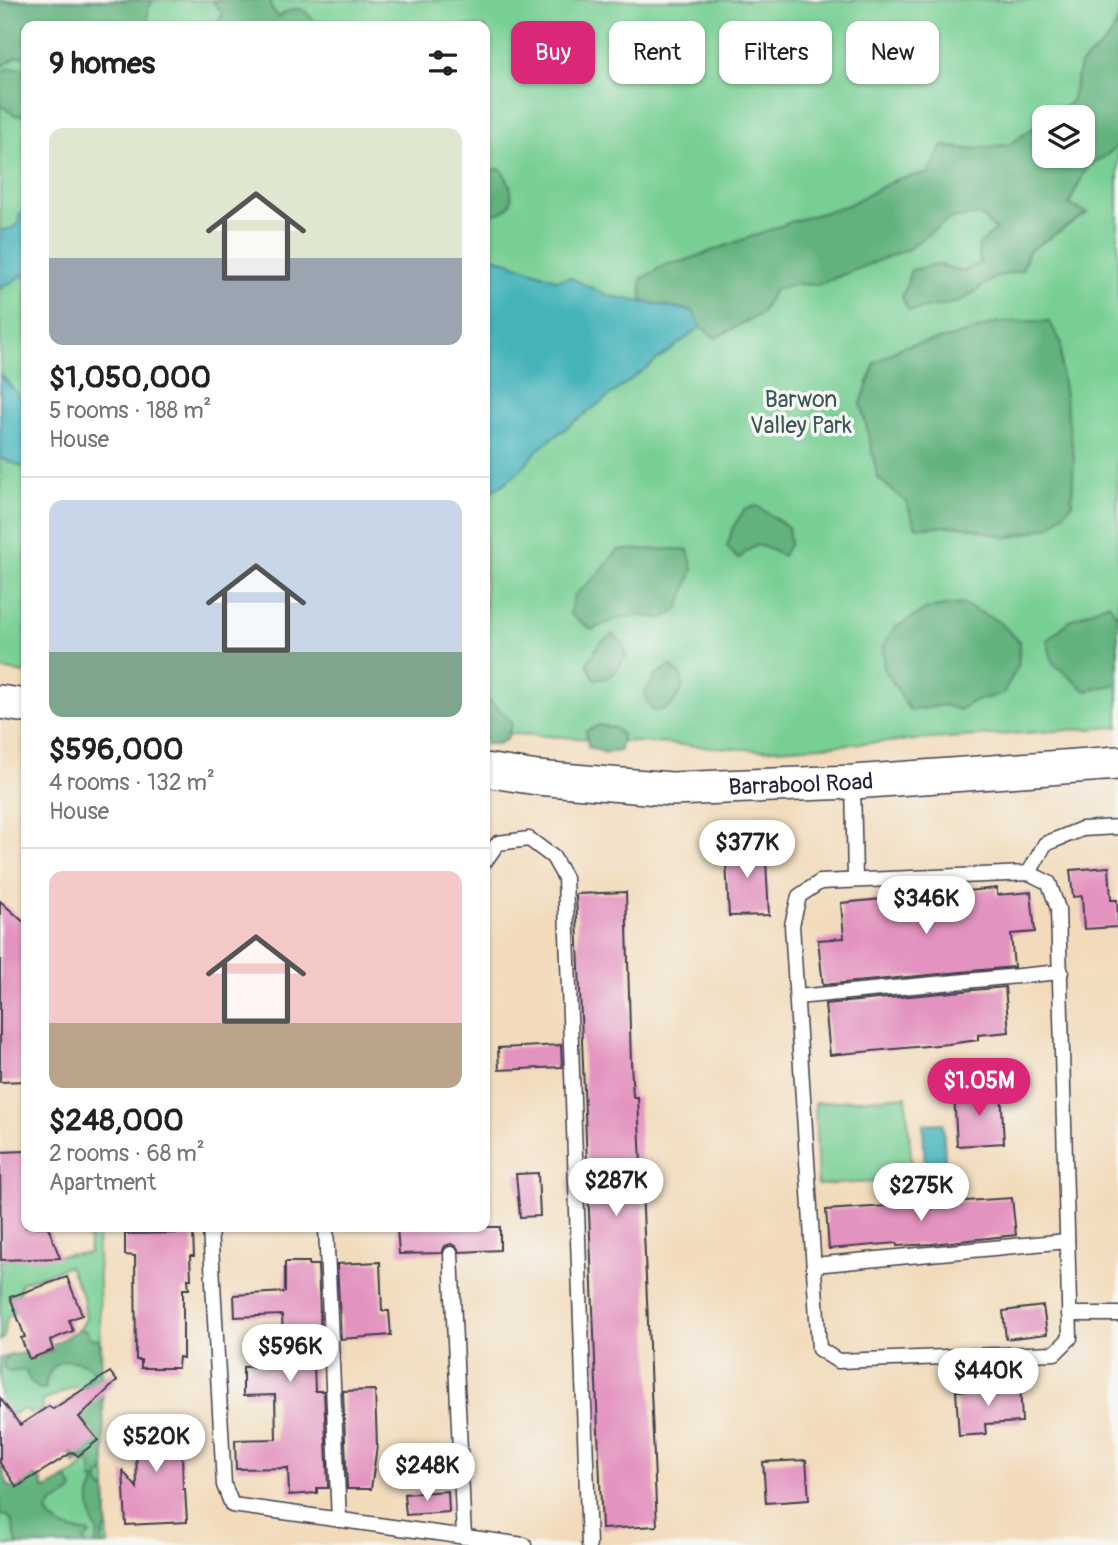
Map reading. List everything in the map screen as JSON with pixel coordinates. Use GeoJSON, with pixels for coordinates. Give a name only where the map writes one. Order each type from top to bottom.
{"type":"FeatureCollection","features":[{"type":"Feature","properties":{"kind":"street"},"geometry":{"type":"LineString","coordinates":[[0,702],[21,705]]}},
{"type":"Feature","properties":{"kind":"street","name":"Barrabool Road"},"geometry":{"type":"LineString","coordinates":[[490,771],[537,778],[671,789],[853,782],[1118,763]]}},
{"type":"Feature","properties":{"kind":"lane"},"geometry":{"type":"LineString","coordinates":[[853,782],[855,879]]}},
{"type":"Feature","properties":{"kind":"lane"},"geometry":{"type":"LineString","coordinates":[[1029,873],[1045,844],[1082,829],[1118,827]]}},
{"type":"Feature","properties":{"kind":"lane"},"geometry":{"type":"LineString","coordinates":[[490,854],[498,843],[529,839],[553,857],[565,878],[589,1545]]}},
{"type":"Feature","properties":{"kind":"lane"},"geometry":{"type":"LineString","coordinates":[[1029,873],[1049,883],[1058,909],[1061,972],[1070,1338],[1055,1353],[838,1361],[819,1349],[792,925],[799,896],[820,882],[855,879],[1029,873]]}},
{"type":"Feature","properties":{"kind":"lane"},"geometry":{"type":"LineString","coordinates":[[797,997],[1061,972]]}},
{"type":"Feature","properties":{"kind":"lane"},"geometry":{"type":"LineString","coordinates":[[210,1232],[224,1485],[232,1505],[524,1545]]}},
{"type":"Feature","properties":{"kind":"lane"},"geometry":{"type":"LineString","coordinates":[[326,1232],[339,1520]]}},
{"type":"Feature","properties":{"kind":"lane"},"geometry":{"type":"LineString","coordinates":[[814,1265],[1067,1241]]}},
{"type":"Feature","properties":{"kind":"lane"},"geometry":{"type":"LineString","coordinates":[[451,1254],[464,1537]]}},
{"type":"Feature","properties":{"kind":"lane"},"geometry":{"type":"LineString","coordinates":[[1069,1314],[1118,1314]]}},
{"type":"Feature","properties":{"kind":"green space","name":"Barwon Valley Park"},"geometry":{"type":"Polygon","coordinates":[[[0,0],[1118,0],[1118,727],[759,750],[490,732],[490,21],[21,21],[21,672],[0,669],[0,0]]]}},
{"type":"Feature","properties":{"kind":"green space"},"geometry":{"type":"Polygon","coordinates":[[[28,0],[153,0],[148,9],[148,21],[21,21],[21,57],[1,67],[0,3],[28,0]]]}},
{"type":"Feature","properties":{"kind":"green space"},"geometry":{"type":"Polygon","coordinates":[[[212,0],[270,0],[272,10],[279,17],[291,10],[300,9],[313,21],[218,21],[223,15],[212,0]]]}},
{"type":"Feature","properties":{"kind":"green space"},"geometry":{"type":"Polygon","coordinates":[[[1118,21],[1118,145],[1095,162],[1095,105],[1067,105],[1071,102],[1080,65],[1108,40],[1118,21]]]}},
{"type":"Feature","properties":{"kind":"green space"},"geometry":{"type":"Polygon","coordinates":[[[9,68],[21,68],[21,116],[15,115],[0,105],[0,73],[9,68]]]}},
{"type":"Feature","properties":{"kind":"green space"},"geometry":{"type":"Polygon","coordinates":[[[1032,129],[1032,168],[1087,168],[1069,204],[1087,213],[1029,251],[1022,270],[996,277],[960,302],[909,311],[902,298],[911,270],[937,264],[963,272],[980,263],[978,246],[996,230],[980,215],[949,219],[908,249],[817,285],[796,284],[774,290],[761,314],[715,338],[701,327],[693,311],[642,301],[641,279],[667,264],[681,262],[794,221],[846,206],[897,179],[929,173],[943,146],[972,149],[1010,144],[1032,129]]]}},
{"type":"Feature","properties":{"kind":"green space"},"geometry":{"type":"Polygon","coordinates":[[[501,169],[511,193],[509,206],[496,213],[490,213],[490,170],[501,169]]]}},
{"type":"Feature","properties":{"kind":"green space"},"geometry":{"type":"Polygon","coordinates":[[[1049,321],[1061,342],[1061,370],[1074,457],[1072,504],[1051,526],[1009,538],[963,526],[916,527],[906,502],[878,478],[861,403],[875,363],[904,346],[953,337],[998,322],[1049,321]]]}},
{"type":"Feature","properties":{"kind":"green space"},"geometry":{"type":"Polygon","coordinates":[[[757,506],[788,527],[790,543],[783,556],[755,545],[738,559],[727,547],[733,527],[745,509],[757,506]]]}},
{"type":"Feature","properties":{"kind":"green space"},"geometry":{"type":"Polygon","coordinates":[[[618,550],[688,550],[693,570],[678,609],[663,619],[626,617],[592,630],[570,614],[574,596],[600,572],[618,550]]]}},
{"type":"Feature","properties":{"kind":"green space"},"geometry":{"type":"Polygon","coordinates":[[[1109,603],[1118,618],[1118,684],[1086,691],[1053,663],[1047,640],[1072,619],[1109,603]]]}},
{"type":"Feature","properties":{"kind":"green space"},"geometry":{"type":"Polygon","coordinates":[[[963,604],[998,621],[1020,642],[1018,666],[1003,694],[972,702],[960,710],[943,705],[910,711],[884,668],[883,647],[894,628],[929,608],[963,604]]]}},
{"type":"Feature","properties":{"kind":"green space"},"geometry":{"type":"Polygon","coordinates":[[[613,634],[623,643],[626,656],[611,675],[595,680],[587,664],[599,644],[613,634]]]}},
{"type":"Feature","properties":{"kind":"green space"},"geometry":{"type":"Polygon","coordinates":[[[670,666],[681,674],[683,687],[668,707],[653,711],[644,695],[656,675],[670,666]]]}},
{"type":"Feature","properties":{"kind":"green space"},"geometry":{"type":"Polygon","coordinates":[[[490,701],[512,722],[507,739],[498,744],[490,744],[490,701]]]}},
{"type":"Feature","properties":{"kind":"green space"},"geometry":{"type":"Polygon","coordinates":[[[599,725],[615,728],[622,735],[620,751],[606,753],[588,747],[586,731],[599,725]]]}},
{"type":"Feature","properties":{"kind":"green space"},"geometry":{"type":"Polygon","coordinates":[[[906,1096],[913,1180],[818,1185],[815,1103],[906,1096]]]}},
{"type":"Feature","properties":{"kind":"green space"},"geometry":{"type":"Polygon","coordinates":[[[83,1232],[97,1232],[108,1545],[0,1545],[0,1463],[8,1485],[15,1489],[22,1488],[21,1481],[41,1479],[46,1489],[78,1471],[87,1461],[86,1456],[75,1464],[70,1454],[73,1452],[89,1394],[85,1388],[74,1387],[43,1401],[42,1411],[30,1413],[20,1410],[0,1421],[0,1358],[27,1353],[30,1359],[53,1351],[51,1346],[80,1329],[86,1318],[83,1297],[69,1266],[21,1283],[19,1294],[10,1297],[16,1312],[7,1317],[4,1337],[0,1341],[0,1260],[89,1253],[89,1239],[83,1232]]]}},
{"type":"Feature","properties":{"kind":"green space"},"geometry":{"type":"Polygon","coordinates":[[[80,1329],[86,1331],[90,1338],[100,1339],[105,1473],[99,1476],[100,1486],[106,1491],[107,1528],[103,1532],[102,1545],[95,1545],[98,1533],[90,1505],[95,1479],[91,1480],[91,1466],[85,1456],[75,1464],[70,1454],[73,1452],[79,1417],[89,1394],[85,1388],[92,1374],[91,1368],[74,1361],[60,1362],[50,1372],[45,1389],[39,1389],[31,1382],[25,1370],[9,1372],[4,1368],[3,1362],[9,1355],[27,1353],[30,1359],[53,1351],[51,1346],[80,1329]]]}},
{"type":"Feature","properties":{"kind":"green space"},"geometry":{"type":"Polygon","coordinates":[[[0,1463],[8,1485],[15,1489],[22,1488],[21,1481],[30,1475],[41,1479],[46,1489],[67,1478],[73,1488],[71,1493],[53,1503],[47,1510],[58,1524],[89,1532],[90,1535],[84,1540],[87,1545],[17,1545],[12,1522],[8,1516],[0,1515],[0,1463]]]}},
{"type":"Feature","properties":{"kind":"water"},"geometry":{"type":"Polygon","coordinates":[[[21,213],[21,276],[0,289],[0,230],[10,229],[20,223],[21,213]]]}},
{"type":"Feature","properties":{"kind":"water"},"geometry":{"type":"Polygon","coordinates":[[[490,258],[558,280],[569,277],[609,296],[693,311],[701,327],[537,450],[521,470],[490,491],[490,258]]]}},
{"type":"Feature","properties":{"kind":"water"},"geometry":{"type":"Polygon","coordinates":[[[0,373],[21,399],[21,466],[0,458],[0,373]]]}},
{"type":"Feature","properties":{"kind":"water"},"geometry":{"type":"Polygon","coordinates":[[[943,1123],[946,1173],[925,1174],[923,1124],[943,1123]]]}},
{"type":"Feature","properties":{"kind":"building"},"geometry":{"type":"Polygon","coordinates":[[[765,843],[769,915],[729,916],[725,844],[765,843]]]}},
{"type":"Feature","properties":{"kind":"building"},"geometry":{"type":"Polygon","coordinates":[[[1109,867],[1111,900],[1117,900],[1118,927],[1084,929],[1082,896],[1073,897],[1070,870],[1109,867]]]}},
{"type":"Feature","properties":{"kind":"building"},"geometry":{"type":"Polygon","coordinates":[[[997,888],[997,895],[1031,892],[1035,932],[1011,934],[1014,967],[823,985],[818,940],[844,938],[841,903],[997,888]]]}},
{"type":"Feature","properties":{"kind":"building"},"geometry":{"type":"Polygon","coordinates":[[[626,892],[631,1063],[633,1097],[638,1097],[657,1526],[602,1529],[576,894],[626,892]]]}},
{"type":"Feature","properties":{"kind":"building"},"geometry":{"type":"Polygon","coordinates":[[[0,901],[21,920],[21,1081],[0,1082],[0,901]]]}},
{"type":"Feature","properties":{"kind":"building"},"geometry":{"type":"Polygon","coordinates":[[[1005,987],[1009,1032],[978,1035],[978,1040],[948,1044],[830,1055],[825,1004],[1005,987]]]}},
{"type":"Feature","properties":{"kind":"building"},"geometry":{"type":"Polygon","coordinates":[[[561,1045],[562,1067],[499,1070],[498,1048],[561,1045]]]}},
{"type":"Feature","properties":{"kind":"building"},"geometry":{"type":"Polygon","coordinates":[[[1001,1090],[1004,1143],[957,1146],[954,1093],[1001,1090]]]}},
{"type":"Feature","properties":{"kind":"building"},"geometry":{"type":"Polygon","coordinates":[[[21,1151],[21,1232],[50,1232],[60,1258],[1,1260],[0,1152],[21,1151]]]}},
{"type":"Feature","properties":{"kind":"building"},"geometry":{"type":"Polygon","coordinates":[[[538,1173],[540,1216],[520,1217],[516,1174],[538,1173]]]}},
{"type":"Feature","properties":{"kind":"building"},"geometry":{"type":"Polygon","coordinates":[[[1012,1198],[1016,1235],[932,1244],[897,1246],[897,1243],[829,1249],[826,1210],[1012,1198]]]}},
{"type":"Feature","properties":{"kind":"building"},"geometry":{"type":"Polygon","coordinates":[[[490,1227],[500,1227],[500,1250],[460,1252],[451,1244],[445,1246],[442,1253],[399,1254],[397,1232],[490,1232],[490,1227]]]}},
{"type":"Feature","properties":{"kind":"building"},"geometry":{"type":"Polygon","coordinates":[[[193,1233],[191,1279],[188,1279],[189,1289],[183,1289],[183,1358],[179,1357],[178,1368],[141,1368],[141,1360],[136,1360],[135,1256],[125,1255],[125,1234],[193,1233]]]}},
{"type":"Feature","properties":{"kind":"building"},"geometry":{"type":"Polygon","coordinates":[[[285,1262],[309,1262],[309,1265],[318,1265],[321,1340],[313,1341],[315,1391],[324,1391],[328,1488],[317,1488],[317,1493],[289,1495],[288,1468],[236,1469],[235,1440],[276,1439],[275,1395],[243,1396],[243,1367],[284,1365],[282,1315],[235,1317],[234,1295],[285,1292],[285,1262]]]}},
{"type":"Feature","properties":{"kind":"building"},"geometry":{"type":"Polygon","coordinates":[[[380,1262],[382,1311],[389,1311],[391,1335],[341,1339],[337,1264],[380,1262]]]}},
{"type":"Feature","properties":{"kind":"building"},"geometry":{"type":"Polygon","coordinates":[[[67,1277],[82,1315],[69,1320],[73,1331],[50,1340],[53,1350],[29,1359],[21,1338],[25,1337],[10,1297],[67,1277]]]}},
{"type":"Feature","properties":{"kind":"building"},"geometry":{"type":"Polygon","coordinates":[[[1043,1306],[1047,1334],[1006,1339],[1003,1311],[1043,1306]]]}},
{"type":"Feature","properties":{"kind":"building"},"geometry":{"type":"Polygon","coordinates":[[[110,1372],[117,1381],[79,1417],[98,1440],[78,1456],[73,1452],[17,1487],[0,1463],[0,1398],[20,1425],[49,1406],[53,1409],[110,1372]]]}},
{"type":"Feature","properties":{"kind":"building"},"geometry":{"type":"Polygon","coordinates":[[[1020,1384],[1022,1422],[985,1424],[986,1434],[959,1436],[956,1391],[997,1389],[997,1385],[1020,1384]]]}},
{"type":"Feature","properties":{"kind":"building"},"geometry":{"type":"Polygon","coordinates":[[[375,1390],[377,1446],[371,1489],[347,1489],[343,1391],[375,1390]]]}},
{"type":"Feature","properties":{"kind":"building"},"geometry":{"type":"Polygon","coordinates":[[[181,1418],[187,1522],[126,1525],[123,1471],[137,1488],[136,1446],[131,1446],[130,1419],[181,1418]]]}},
{"type":"Feature","properties":{"kind":"building"},"geometry":{"type":"Polygon","coordinates":[[[806,1460],[809,1500],[766,1503],[763,1462],[806,1460]]]}},
{"type":"Feature","properties":{"kind":"building"},"geometry":{"type":"Polygon","coordinates":[[[448,1491],[449,1512],[406,1515],[404,1494],[448,1491]]]}}]}
